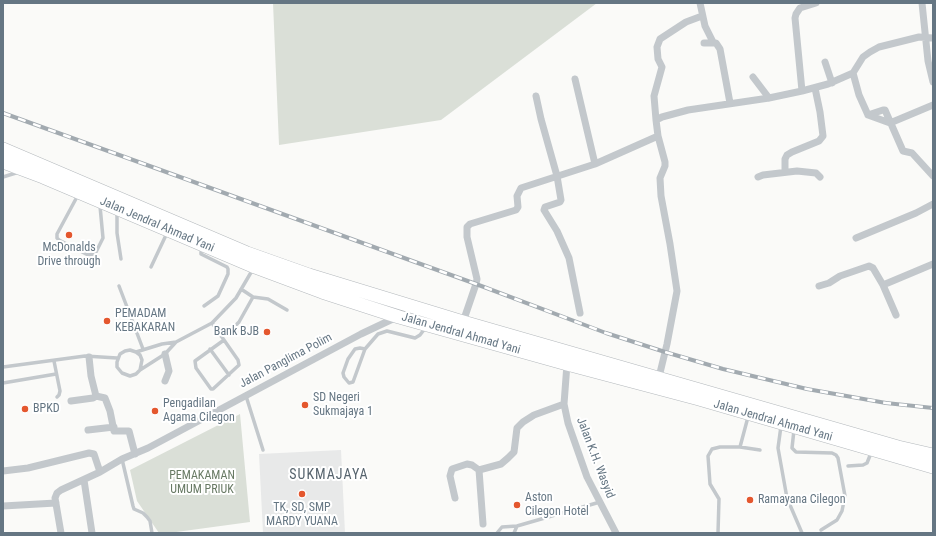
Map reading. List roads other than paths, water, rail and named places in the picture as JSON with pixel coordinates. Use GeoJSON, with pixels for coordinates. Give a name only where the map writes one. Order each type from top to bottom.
{"type":"FeatureCollection","features":[{"type":"Feature","properties":{"kind":"highway","name":"Jalan Jendral Ahmad Yani"},"geometry":{"type":"LineString","coordinates":[[3,150],[322,292],[399,317],[749,414],[933,467]]}},
{"type":"Feature","properties":{"kind":"highway","name":"Jalan Jendral Ahmad Yani"},"geometry":{"type":"LineString","coordinates":[[3,162],[204,245],[257,262],[309,275],[463,322],[659,377],[898,447],[933,454]]}},
{"type":"Feature","properties":{"kind":"street"},"geometry":{"type":"LineString","coordinates":[[700,3],[705,26],[713,42],[718,45],[720,49],[730,103]]}},
{"type":"Feature","properties":{"kind":"street"},"geometry":{"type":"LineString","coordinates":[[802,91],[795,18],[800,8],[804,5],[816,3]]}},
{"type":"Feature","properties":{"kind":"street"},"geometry":{"type":"LineString","coordinates":[[922,3],[930,37],[928,61],[933,82]]}},
{"type":"Feature","properties":{"kind":"street"},"geometry":{"type":"LineString","coordinates":[[659,377],[677,291],[661,196],[660,178],[665,162],[658,136],[654,96],[662,67],[658,59],[657,47],[660,39],[686,22],[702,16]]}},
{"type":"Feature","properties":{"kind":"street"},"geometry":{"type":"LineString","coordinates":[[656,120],[688,110],[769,98],[815,88],[853,73],[863,58],[879,47],[916,38],[930,37]]}},
{"type":"Feature","properties":{"kind":"street"},"geometry":{"type":"LineString","coordinates":[[704,43],[713,42]]}},
{"type":"Feature","properties":{"kind":"street"},"geometry":{"type":"LineString","coordinates":[[825,62],[832,82]]}},
{"type":"Feature","properties":{"kind":"street"},"geometry":{"type":"LineString","coordinates":[[853,73],[859,95],[868,115],[884,110],[903,150],[912,153],[933,176]]}},
{"type":"Feature","properties":{"kind":"street"},"geometry":{"type":"LineString","coordinates":[[753,77],[769,98]]}},
{"type":"Feature","properties":{"kind":"street"},"geometry":{"type":"LineString","coordinates":[[575,79],[595,164]]}},
{"type":"Feature","properties":{"kind":"street"},"geometry":{"type":"LineString","coordinates":[[786,172],[785,159],[788,155],[819,141],[823,136],[815,88]]}},
{"type":"Feature","properties":{"kind":"street"},"geometry":{"type":"LineString","coordinates":[[536,96],[557,176],[561,201],[545,208],[544,210],[569,258],[580,313]]}},
{"type":"Feature","properties":{"kind":"street"},"geometry":{"type":"LineString","coordinates":[[890,123],[933,106]]}},
{"type":"Feature","properties":{"kind":"street"},"geometry":{"type":"LineString","coordinates":[[463,322],[477,278],[466,227],[470,224],[516,210],[518,207],[517,196],[521,188],[595,164],[658,136]]}},
{"type":"Feature","properties":{"kind":"street"},"geometry":{"type":"LineString","coordinates":[[758,177],[786,172],[806,172],[816,173],[820,177]]}},
{"type":"Feature","properties":{"kind":"street"},"geometry":{"type":"LineString","coordinates":[[856,238],[916,213],[933,204]]}},
{"type":"Feature","properties":{"kind":"street"},"geometry":{"type":"LineString","coordinates":[[883,285],[933,264]]}},
{"type":"Feature","properties":{"kind":"street"},"geometry":{"type":"LineString","coordinates":[[819,286],[829,283],[840,276],[869,266],[874,270],[883,285],[896,315]]}},
{"type":"Feature","properties":{"kind":"street","name":"Jalan Panglima Polim"},"geometry":{"type":"LineString","coordinates":[[56,503],[55,498],[57,493],[100,472],[122,459],[148,448],[361,334],[399,317]]}},
{"type":"Feature","properties":{"kind":"street"},"geometry":{"type":"LineString","coordinates":[[165,354],[169,371],[165,381]]}},
{"type":"Feature","properties":{"kind":"street"},"geometry":{"type":"LineString","coordinates":[[89,357],[91,376],[96,396]]}},
{"type":"Feature","properties":{"kind":"street","name":"Jalan K.H. Wasyid"},"geometry":{"type":"LineString","coordinates":[[567,364],[564,404],[576,447],[613,532]]}},
{"type":"Feature","properties":{"kind":"street"},"geometry":{"type":"LineString","coordinates":[[71,401],[93,398],[96,396],[105,398],[110,411],[114,431],[129,431],[135,454]]}},
{"type":"Feature","properties":{"kind":"street"},"geometry":{"type":"LineString","coordinates":[[479,470],[501,464],[514,452],[516,428],[523,422],[534,415],[564,404]]}},
{"type":"Feature","properties":{"kind":"street"},"geometry":{"type":"LineString","coordinates":[[88,430],[114,427]]}},
{"type":"Feature","properties":{"kind":"street"},"geometry":{"type":"LineString","coordinates":[[3,471],[28,468],[89,453],[94,454],[100,472]]}},
{"type":"Feature","properties":{"kind":"street"},"geometry":{"type":"LineString","coordinates":[[455,498],[450,476],[452,468],[467,464],[472,465],[479,470]]}},
{"type":"Feature","properties":{"kind":"street"},"geometry":{"type":"LineString","coordinates":[[479,470],[483,524]]}},
{"type":"Feature","properties":{"kind":"street"},"geometry":{"type":"LineString","coordinates":[[84,480],[92,533]]}},
{"type":"Feature","properties":{"kind":"street"},"geometry":{"type":"LineString","coordinates":[[3,506],[56,503],[61,533]]}},
{"type":"Feature","properties":{"kind":"lane"},"geometry":{"type":"LineString","coordinates":[[3,177],[24,170]]}},
{"type":"Feature","properties":{"kind":"lane"},"geometry":{"type":"LineString","coordinates":[[80,193],[57,234],[57,238],[88,255],[96,252],[102,238],[100,201]]}},
{"type":"Feature","properties":{"kind":"lane"},"geometry":{"type":"LineString","coordinates":[[117,208],[117,233],[121,259]]}},
{"type":"Feature","properties":{"kind":"lane"},"geometry":{"type":"LineString","coordinates":[[151,267],[168,230]]}},
{"type":"Feature","properties":{"kind":"lane"},"geometry":{"type":"LineString","coordinates":[[204,245],[201,254],[227,266],[228,269],[228,274],[218,296],[204,306]]}},
{"type":"Feature","properties":{"kind":"lane"},"geometry":{"type":"LineString","coordinates":[[140,370],[142,360],[140,355],[136,352],[130,350],[125,351],[117,358],[117,367],[122,373],[130,376],[136,374],[165,354],[176,342],[212,323],[236,298],[257,262]]}},
{"type":"Feature","properties":{"kind":"lane"},"geometry":{"type":"LineString","coordinates":[[119,286],[143,349]]}},
{"type":"Feature","properties":{"kind":"lane"},"geometry":{"type":"LineString","coordinates":[[241,289],[252,297],[268,298],[287,310]]}},
{"type":"Feature","properties":{"kind":"lane"},"geometry":{"type":"LineString","coordinates":[[221,336],[239,322],[252,297]]}},
{"type":"Feature","properties":{"kind":"lane"},"geometry":{"type":"LineString","coordinates":[[212,323],[224,340],[239,362],[239,365],[213,389],[211,389],[208,387],[194,365],[195,361],[224,340]]}},
{"type":"Feature","properties":{"kind":"lane"},"geometry":{"type":"LineString","coordinates":[[365,349],[355,348],[348,359],[343,373],[344,377],[349,383],[353,382],[356,377],[365,349],[378,334],[387,331],[415,338],[420,335],[428,325]]}},
{"type":"Feature","properties":{"kind":"lane"},"geometry":{"type":"LineString","coordinates":[[136,352],[162,344],[176,342]]}},
{"type":"Feature","properties":{"kind":"lane"},"geometry":{"type":"LineString","coordinates":[[210,349],[229,374]]}},
{"type":"Feature","properties":{"kind":"lane"},"geometry":{"type":"LineString","coordinates":[[3,367],[89,357],[117,358]]}},
{"type":"Feature","properties":{"kind":"lane"},"geometry":{"type":"LineString","coordinates":[[54,361],[60,391],[59,395],[56,397]]}},
{"type":"Feature","properties":{"kind":"lane"},"geometry":{"type":"LineString","coordinates":[[3,383],[56,374]]}},
{"type":"Feature","properties":{"kind":"lane"},"geometry":{"type":"LineString","coordinates":[[245,395],[263,450]]}},
{"type":"Feature","properties":{"kind":"lane"},"geometry":{"type":"LineString","coordinates":[[740,447],[749,414]]}},
{"type":"Feature","properties":{"kind":"lane"},"geometry":{"type":"LineString","coordinates":[[781,423],[778,448],[787,498],[802,533]]}},
{"type":"Feature","properties":{"kind":"lane"},"geometry":{"type":"LineString","coordinates":[[794,427],[792,448],[796,452],[832,453],[838,458],[845,496],[844,506],[837,520],[820,530]]}},
{"type":"Feature","properties":{"kind":"lane"},"geometry":{"type":"LineString","coordinates":[[718,533],[719,499],[710,484],[708,456],[712,449],[720,446],[760,450]]}},
{"type":"Feature","properties":{"kind":"lane"},"geometry":{"type":"LineString","coordinates":[[848,466],[863,465],[867,463],[872,450]]}},
{"type":"Feature","properties":{"kind":"lane"},"geometry":{"type":"LineString","coordinates":[[122,459],[134,509],[148,517],[150,520],[152,533]]}},
{"type":"Feature","properties":{"kind":"lane"},"geometry":{"type":"LineString","coordinates":[[497,533],[502,527],[517,526],[600,502]]}},
{"type":"Feature","properties":{"kind":"lane"},"geometry":{"type":"LineString","coordinates":[[514,533],[517,526]]}},
{"type":"Feature","properties":{"kind":"railway"},"geometry":{"type":"LineString","coordinates":[[3,113],[476,284],[606,333],[665,352],[723,369],[807,389],[886,403],[933,408]]}},
{"type":"Feature","properties":{"kind":"place","name":"McDonalds Drive through"},"geometry":{"type":"Point","coordinates":[69,235]}},
{"type":"Feature","properties":{"kind":"place","name":"PEMADAM KEBAKARAN"},"geometry":{"type":"Point","coordinates":[107,321]}},
{"type":"Feature","properties":{"kind":"place","name":"Bank BJB"},"geometry":{"type":"Point","coordinates":[267,332]}},
{"type":"Feature","properties":{"kind":"place","name":"SD Negeri Sukmajaya 1"},"geometry":{"type":"Point","coordinates":[305,405]}},
{"type":"Feature","properties":{"kind":"place","name":"BPKD"},"geometry":{"type":"Point","coordinates":[25,409]}},
{"type":"Feature","properties":{"kind":"place","name":"Pengadilan Agama Cilegon"},"geometry":{"type":"Point","coordinates":[155,411]}},
{"type":"Feature","properties":{"kind":"place","name":"TK, SD, SMP MARDY YUANA"},"geometry":{"type":"Point","coordinates":[302,494]}},
{"type":"Feature","properties":{"kind":"place","name":"Ramayana Cilegon"},"geometry":{"type":"Point","coordinates":[750,500]}},
{"type":"Feature","properties":{"kind":"place","name":"Aston Cilegon Hotel"},"geometry":{"type":"Point","coordinates":[517,505]}},
{"type":"Feature","properties":{"kind":"district","name":"SUKMAJAYA"},"geometry":{"type":"Point","coordinates":[329,475]}},
{"type":"Feature","properties":{"kind":"park label","name":"PEMAKAMAN UMUM PRIUK"},"geometry":{"type":"Point","coordinates":[202,483]}}]}
